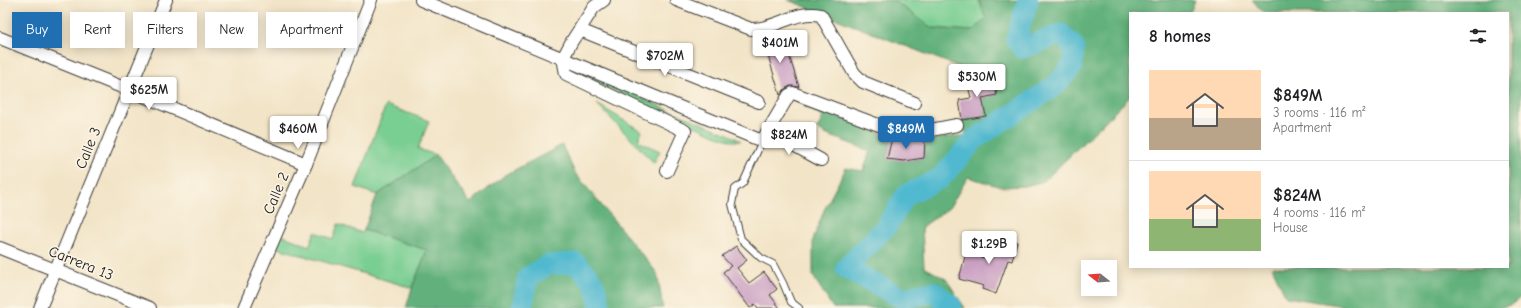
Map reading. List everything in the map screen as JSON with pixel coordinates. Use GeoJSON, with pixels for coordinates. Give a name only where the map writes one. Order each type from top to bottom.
{"type":"FeatureCollection","features":[{"type":"Feature","properties":{"kind":"street","name":"Calle 3"},"geometry":{"type":"LineString","coordinates":[[40,308],[166,0]]}},
{"type":"Feature","properties":{"kind":"street","name":"Calle 2"},"geometry":{"type":"LineString","coordinates":[[244,308],[306,164],[371,0]]}},
{"type":"Feature","properties":{"kind":"street"},"geometry":{"type":"LineString","coordinates":[[421,0],[762,141],[789,95],[793,93],[892,130],[915,133],[957,126]]}},
{"type":"Feature","properties":{"kind":"street"},"geometry":{"type":"LineString","coordinates":[[604,0],[594,8],[572,41],[563,58],[566,74],[686,131],[667,171]]}},
{"type":"Feature","properties":{"kind":"street"},"geometry":{"type":"LineString","coordinates":[[676,0],[751,29],[760,29],[803,14],[813,13],[821,15],[854,73],[864,82],[915,103]]}},
{"type":"Feature","properties":{"kind":"street"},"geometry":{"type":"LineString","coordinates":[[580,30],[759,102]]}},
{"type":"Feature","properties":{"kind":"street"},"geometry":{"type":"LineString","coordinates":[[0,38],[306,164]]}},
{"type":"Feature","properties":{"kind":"street"},"geometry":{"type":"LineString","coordinates":[[768,130],[821,160]]}},
{"type":"Feature","properties":{"kind":"street","name":"Carrera 13"},"geometry":{"type":"LineString","coordinates":[[0,248],[150,308]]}},
{"type":"Feature","properties":{"kind":"lane"},"geometry":{"type":"LineString","coordinates":[[762,141],[743,183],[734,189],[732,204],[741,239],[761,258],[773,264],[791,302],[799,308]]}},
{"type":"Feature","properties":{"kind":"green space"},"geometry":{"type":"Polygon","coordinates":[[[788,0],[893,0],[932,28],[972,31],[986,19],[979,0],[1195,0],[1190,12],[1129,12],[1129,98],[1044,181],[1025,186],[1001,187],[968,177],[949,208],[922,227],[924,267],[946,279],[965,308],[833,308],[813,276],[813,240],[824,210],[846,168],[863,171],[870,151],[825,134],[817,129],[823,117],[791,98],[892,138],[887,159],[904,161],[924,158],[925,140],[966,135],[962,120],[985,115],[982,98],[997,95],[994,83],[977,74],[788,0]]]}},
{"type":"Feature","properties":{"kind":"green space"},"geometry":{"type":"Polygon","coordinates":[[[893,0],[979,0],[986,19],[972,31],[932,28],[893,0]]]}},
{"type":"Feature","properties":{"kind":"green space"},"geometry":{"type":"Polygon","coordinates":[[[1252,0],[1521,0],[1521,297],[1511,305],[1497,308],[1356,308],[1286,297],[1272,268],[1509,268],[1509,12],[1263,12],[1252,0]]]}},
{"type":"Feature","properties":{"kind":"green space"},"geometry":{"type":"Polygon","coordinates":[[[564,64],[664,108],[728,134],[741,141],[732,141],[715,135],[565,69],[564,64]]]}},
{"type":"Feature","properties":{"kind":"green space"},"geometry":{"type":"Polygon","coordinates":[[[597,104],[642,131],[638,141],[660,151],[654,163],[597,104]]]}},
{"type":"Feature","properties":{"kind":"green space"},"geometry":{"type":"Polygon","coordinates":[[[386,105],[429,121],[418,149],[436,155],[377,195],[355,187],[386,105]]]}},
{"type":"Feature","properties":{"kind":"green space"},"geometry":{"type":"Polygon","coordinates":[[[562,145],[575,173],[657,273],[663,308],[406,308],[427,250],[364,230],[377,195],[436,155],[470,203],[505,175],[562,145]]]}},
{"type":"Feature","properties":{"kind":"green space"},"geometry":{"type":"Polygon","coordinates":[[[338,224],[362,233],[364,230],[427,250],[412,288],[274,247],[279,234],[309,246],[315,232],[333,239],[338,224]]]}},
{"type":"Feature","properties":{"kind":"building"},"geometry":{"type":"Polygon","coordinates":[[[775,32],[781,54],[788,52],[799,87],[790,86],[780,95],[762,36],[775,32]]]}},
{"type":"Feature","properties":{"kind":"building"},"geometry":{"type":"Polygon","coordinates":[[[977,74],[994,83],[997,95],[982,98],[986,116],[962,120],[959,100],[971,98],[969,90],[977,74]]]}},
{"type":"Feature","properties":{"kind":"building"},"geometry":{"type":"Polygon","coordinates":[[[892,138],[925,140],[924,158],[904,161],[887,159],[892,138]]]}},
{"type":"Feature","properties":{"kind":"building"},"geometry":{"type":"Polygon","coordinates":[[[996,236],[1017,242],[1012,261],[1008,260],[996,294],[982,289],[984,286],[959,279],[966,253],[989,259],[996,236]]]}},
{"type":"Feature","properties":{"kind":"building"},"geometry":{"type":"Polygon","coordinates":[[[736,246],[747,260],[737,268],[749,283],[764,272],[777,289],[770,295],[780,308],[758,308],[755,304],[750,308],[723,272],[731,266],[722,256],[736,246]]]}},
{"type":"Feature","properties":{"kind":"waterway"},"geometry":{"type":"LineString","coordinates":[[945,308],[951,305],[934,292],[902,298],[846,268],[886,227],[906,195],[941,178],[975,139],[1055,86],[1072,67],[1074,47],[1061,34],[1023,48],[1016,39],[1028,0]]}},
{"type":"Feature","properties":{"kind":"waterway"},"geometry":{"type":"LineString","coordinates":[[522,308],[528,277],[548,265],[576,263],[593,283],[600,308]]}}]}
